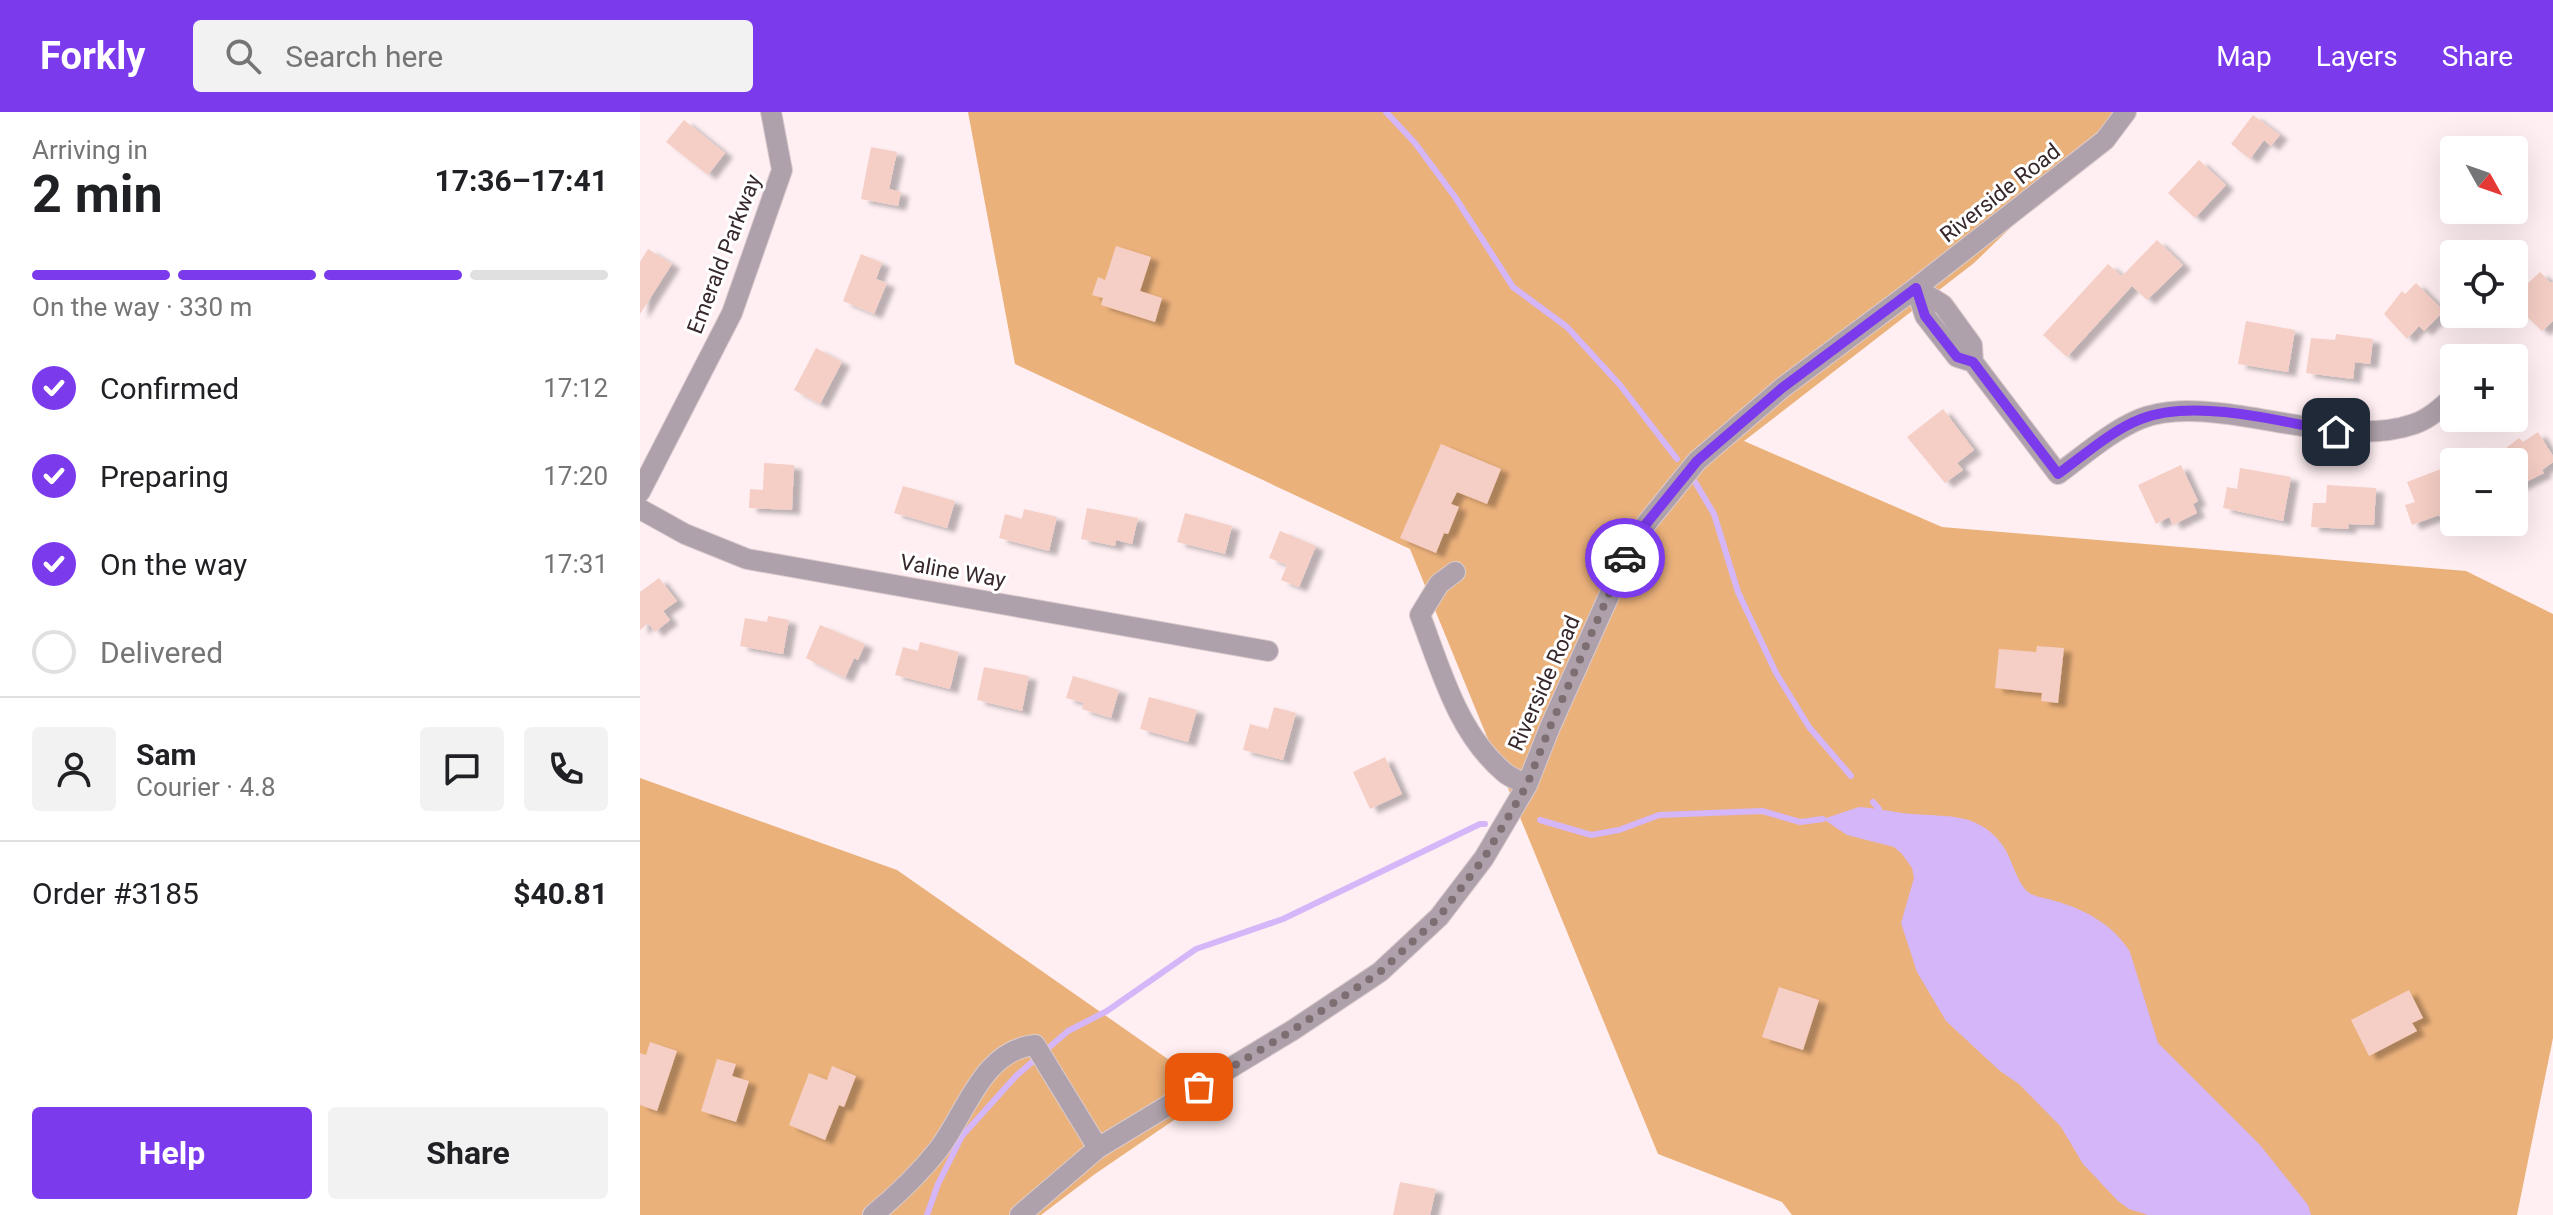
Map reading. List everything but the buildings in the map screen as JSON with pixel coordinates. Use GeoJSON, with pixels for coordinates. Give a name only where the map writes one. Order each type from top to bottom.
{"type":"FeatureCollection","features":[{"type":"Feature","properties":{"kind":"street","name":"Emerald Parkway"},"geometry":{"type":"LineString","coordinates":[[640,492],[732,313],[782,170],[771,112]]}},
{"type":"Feature","properties":{"kind":"street","name":"Riverside Road"},"geometry":{"type":"LineString","coordinates":[[1021,1215],[1098,1148],[1293,1030],[1380,972],[1439,917],[1484,858],[1527,785],[1625,560],[1646,524],[1697,461],[1782,388],[2105,140],[2126,112]]}},
{"type":"Feature","properties":{"kind":"street"},"geometry":{"type":"LineString","coordinates":[[1916,288],[1925,316],[1957,357],[1973,362],[2058,474],[2101,442],[2141,418],[2188,409],[2261,417],[2336,432],[2373,431],[2413,424],[2440,409]]}},
{"type":"Feature","properties":{"kind":"street","name":"Valine Way"},"geometry":{"type":"LineString","coordinates":[[640,509],[685,534],[747,559],[1268,651]]}},
{"type":"Feature","properties":{"kind":"street"},"geometry":{"type":"LineString","coordinates":[[1455,572],[1439,584],[1420,615],[1451,698],[1471,732],[1507,775],[1527,785]]}},
{"type":"Feature","properties":{"kind":"street"},"geometry":{"type":"LineString","coordinates":[[873,1215],[914,1179],[936,1153],[996,1062],[1021,1046],[1035,1045],[1098,1148]]}},
{"type":"Feature","properties":{"kind":"shaded area"},"geometry":{"type":"Polygon","coordinates":[[[968,112],[2130,112],[1974,263],[1744,441],[1942,527],[2466,571],[2553,614],[2553,1038],[2517,1215],[1792,1215],[1782,1202],[1658,1154],[1410,549],[1015,364],[968,112]]]}},
{"type":"Feature","properties":{"kind":"shaded area"},"geometry":{"type":"Polygon","coordinates":[[[640,778],[897,870],[1215,1092],[1041,1215],[640,1215],[640,778]]]}},
{"type":"Feature","properties":{"kind":"shaded area"},"geometry":{"type":"Polygon","coordinates":[[[1859,807],[1957,818],[1982,826],[2003,846],[2026,890],[2087,914],[2116,934],[2130,952],[2158,1043],[2260,1145],[2308,1205],[2311,1215],[2148,1215],[2129,1209],[2118,1201],[2083,1164],[2061,1127],[2019,1084],[2000,1071],[1946,1021],[1917,972],[1901,923],[1914,878],[1912,868],[1894,847],[1847,835],[1823,819],[1859,807]]]}},
{"type":"Feature","properties":{"kind":"waterway"},"geometry":{"type":"LineString","coordinates":[[1386,112],[1415,143],[1455,197],[1513,287],[1567,327],[1620,385],[1677,459]]}},
{"type":"Feature","properties":{"kind":"waterway"},"geometry":{"type":"LineString","coordinates":[[1695,482],[1714,514],[1738,592],[1776,673],[1809,727],[1851,776]]}},
{"type":"Feature","properties":{"kind":"waterway"},"geometry":{"type":"LineString","coordinates":[[1873,802],[1879,809]]}},
{"type":"Feature","properties":{"kind":"waterway"},"geometry":{"type":"LineString","coordinates":[[1540,820],[1591,835],[1619,830],[1659,815],[1762,811],[1800,822],[1823,819]]}},
{"type":"Feature","properties":{"kind":"waterway"},"geometry":{"type":"LineString","coordinates":[[927,1215],[938,1184],[962,1136],[1016,1076],[1068,1031],[1107,1011],[1196,949],[1283,919],[1485,824]]}},
{"type":"Feature","properties":{"kind":"way so far"},"geometry":{"type":"LineString","coordinates":[[1199,1087],[1380,972],[1439,917],[1484,858],[1527,785],[1625,558]]}},
{"type":"Feature","properties":{"kind":"route"},"geometry":{"type":"LineString","coordinates":[[1625,558],[1646,524],[1697,461],[1782,388],[1916,288],[1925,316],[1957,357],[1973,362],[2058,474],[2101,442],[2141,418],[2188,409],[2261,417],[2336,432]]}}]}
